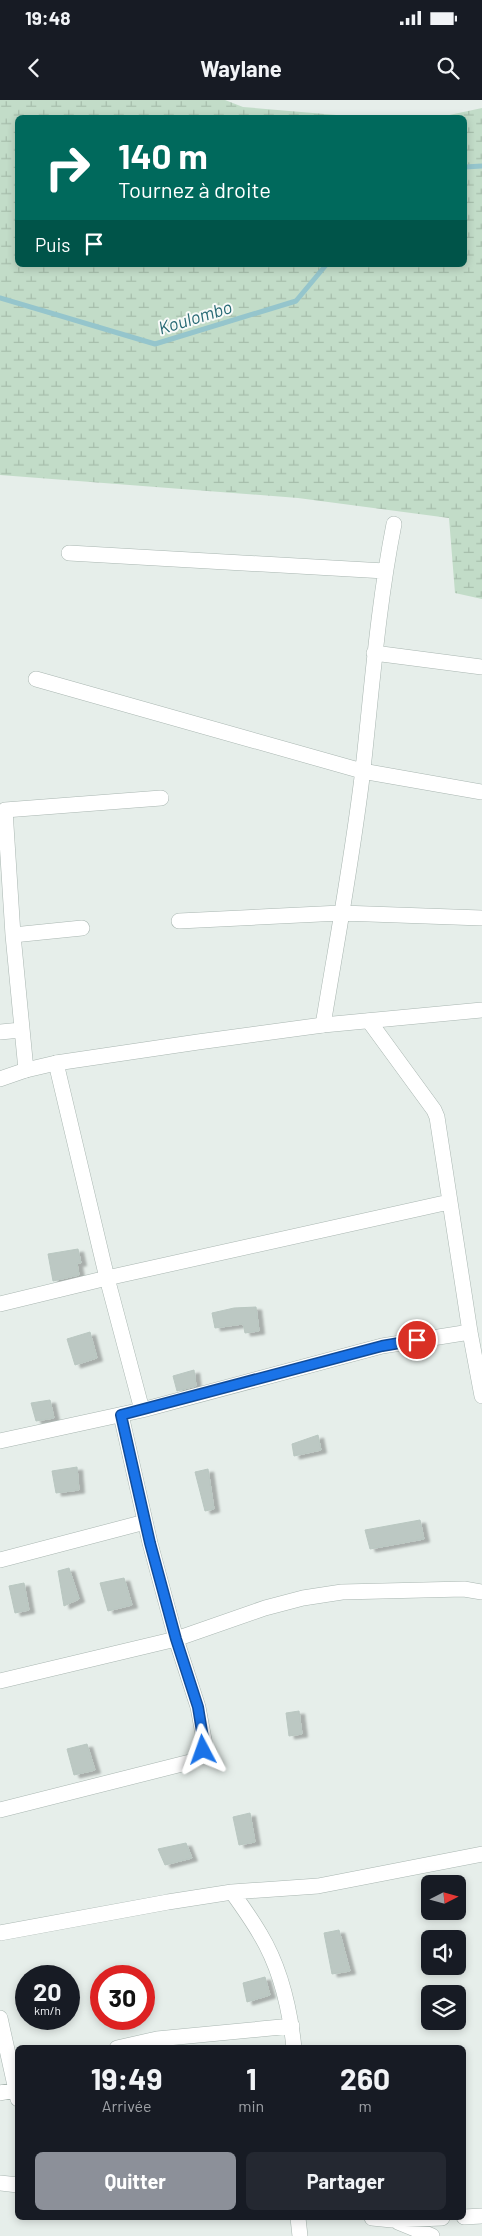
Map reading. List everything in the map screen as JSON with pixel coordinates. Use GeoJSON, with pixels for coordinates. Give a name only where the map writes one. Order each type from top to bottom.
{"type":"FeatureCollection","features":[{"type":"Feature","properties":{"kind":"street"},"geometry":{"type":"LineString","coordinates":[[322,1025],[362,771],[374,653],[385,571],[394,524]]}},
{"type":"Feature","properties":{"kind":"street"},"geometry":{"type":"LineString","coordinates":[[70,553],[385,571]]}},
{"type":"Feature","properties":{"kind":"street"},"geometry":{"type":"LineString","coordinates":[[374,653],[482,667]]}},
{"type":"Feature","properties":{"kind":"street"},"geometry":{"type":"LineString","coordinates":[[36,679],[362,771],[482,792]]}},
{"type":"Feature","properties":{"kind":"street"},"geometry":{"type":"LineString","coordinates":[[26,1070],[13,935],[5,810],[161,798]]}},
{"type":"Feature","properties":{"kind":"street"},"geometry":{"type":"LineString","coordinates":[[180,921],[341,913],[482,918]]}},
{"type":"Feature","properties":{"kind":"street"},"geometry":{"type":"LineString","coordinates":[[13,935],[82,928]]}},
{"type":"Feature","properties":{"kind":"street"},"geometry":{"type":"LineString","coordinates":[[0,1080],[26,1070],[56,1063],[322,1025],[482,1010]]}},
{"type":"Feature","properties":{"kind":"street"},"geometry":{"type":"LineString","coordinates":[[369,1021],[436,1113],[470,1332],[479,1365],[482,1396]]}},
{"type":"Feature","properties":{"kind":"street"},"geometry":{"type":"LineString","coordinates":[[0,1032],[22,1030]]}},
{"type":"Feature","properties":{"kind":"street"},"geometry":{"type":"LineString","coordinates":[[56,1063],[107,1278],[142,1410]]}},
{"type":"Feature","properties":{"kind":"street"},"geometry":{"type":"LineString","coordinates":[[0,1304],[107,1278],[449,1202]]}},
{"type":"Feature","properties":{"kind":"street"},"geometry":{"type":"LineString","coordinates":[[0,1441],[142,1410],[382,1346],[470,1332]]}},
{"type":"Feature","properties":{"kind":"street"},"geometry":{"type":"LineString","coordinates":[[0,1810],[190,1762],[198,1758],[204,1744],[198,1707],[176,1639],[145,1522],[121,1415]]}},
{"type":"Feature","properties":{"kind":"street"},"geometry":{"type":"LineString","coordinates":[[0,1560],[145,1522]]}},
{"type":"Feature","properties":{"kind":"street"},"geometry":{"type":"LineString","coordinates":[[0,1681],[176,1639],[265,1608],[303,1598],[342,1592],[464,1589],[482,1592]]}},
{"type":"Feature","properties":{"kind":"street"},"geometry":{"type":"LineString","coordinates":[[0,1934],[168,1902],[232,1892],[318,1886],[482,1854]]}},
{"type":"Feature","properties":{"kind":"street"},"geometry":{"type":"LineString","coordinates":[[232,1892],[261,1936],[279,1977],[292,2026],[294,2045]]}},
{"type":"Feature","properties":{"kind":"street"},"geometry":{"type":"LineString","coordinates":[[0,2018],[14,2069]]}},
{"type":"Feature","properties":{"kind":"street"},"geometry":{"type":"LineString","coordinates":[[130,2045],[157,2039],[292,2026]]}},
{"type":"Feature","properties":{"kind":"street"},"geometry":{"type":"LineString","coordinates":[[0,2093],[15,2095]]}},
{"type":"Feature","properties":{"kind":"street"},"geometry":{"type":"LineString","coordinates":[[0,2183],[15,2185]]}},
{"type":"Feature","properties":{"kind":"street"},"geometry":{"type":"LineString","coordinates":[[466,2216],[482,2216]]}},
{"type":"Feature","properties":{"kind":"street"},"geometry":{"type":"LineString","coordinates":[[298,2220],[300,2236]]}},
{"type":"Feature","properties":{"kind":"street"},"geometry":{"type":"LineString","coordinates":[[392,2220],[432,2236]]}},
{"type":"Feature","properties":{"kind":"green space"},"geometry":{"type":"Polygon","coordinates":[[[0,100],[225,100],[243,107],[337,115],[15,115],[15,267],[467,267],[467,115],[449,115],[482,108],[482,599],[455,593],[449,518],[298,498],[0,475],[0,100]]]}},
{"type":"Feature","properties":{"kind":"building"},"geometry":{"type":"Polygon","coordinates":[[[78,1249],[81,1263],[77,1263],[79,1275],[53,1281],[48,1254],[78,1249]]]}},
{"type":"Feature","properties":{"kind":"building"},"geometry":{"type":"Polygon","coordinates":[[[256,1307],[259,1331],[245,1333],[243,1324],[215,1328],[212,1313],[234,1308],[256,1307]]]}},
{"type":"Feature","properties":{"kind":"building"},"geometry":{"type":"Polygon","coordinates":[[[90,1332],[97,1358],[75,1365],[67,1339],[90,1332]]]}},
{"type":"Feature","properties":{"kind":"building"},"geometry":{"type":"Polygon","coordinates":[[[194,1370],[196,1386],[177,1391],[173,1376],[194,1370]]]}},
{"type":"Feature","properties":{"kind":"building"},"geometry":{"type":"Polygon","coordinates":[[[50,1400],[54,1418],[36,1421],[31,1403],[50,1400]]]}},
{"type":"Feature","properties":{"kind":"building"},"geometry":{"type":"Polygon","coordinates":[[[318,1435],[321,1450],[294,1456],[292,1444],[318,1435]]]}},
{"type":"Feature","properties":{"kind":"building"},"geometry":{"type":"Polygon","coordinates":[[[77,1467],[79,1490],[56,1493],[52,1471],[77,1467]]]}},
{"type":"Feature","properties":{"kind":"building"},"geometry":{"type":"Polygon","coordinates":[[[208,1469],[214,1509],[205,1511],[195,1472],[208,1469]]]}},
{"type":"Feature","properties":{"kind":"building"},"geometry":{"type":"Polygon","coordinates":[[[420,1520],[424,1539],[370,1549],[365,1530],[420,1520]]]}},
{"type":"Feature","properties":{"kind":"building"},"geometry":{"type":"Polygon","coordinates":[[[69,1568],[79,1599],[64,1606],[58,1571],[69,1568]]]}},
{"type":"Feature","properties":{"kind":"building"},"geometry":{"type":"Polygon","coordinates":[[[124,1578],[132,1605],[108,1611],[100,1583],[124,1578]]]}},
{"type":"Feature","properties":{"kind":"building"},"geometry":{"type":"Polygon","coordinates":[[[24,1583],[29,1610],[15,1613],[9,1586],[24,1583]]]}},
{"type":"Feature","properties":{"kind":"building"},"geometry":{"type":"Polygon","coordinates":[[[299,1711],[302,1734],[289,1736],[286,1713],[299,1711]]]}},
{"type":"Feature","properties":{"kind":"building"},"geometry":{"type":"Polygon","coordinates":[[[87,1744],[95,1770],[74,1775],[67,1749],[87,1744]]]}},
{"type":"Feature","properties":{"kind":"building"},"geometry":{"type":"Polygon","coordinates":[[[250,1813],[255,1842],[239,1845],[233,1817],[250,1813]]]}},
{"type":"Feature","properties":{"kind":"building"},"geometry":{"type":"Polygon","coordinates":[[[186,1843],[192,1858],[165,1865],[158,1849],[186,1843]]]}},
{"type":"Feature","properties":{"kind":"building"},"geometry":{"type":"Polygon","coordinates":[[[339,1930],[350,1971],[332,1974],[324,1933],[339,1930]]]}},
{"type":"Feature","properties":{"kind":"building"},"geometry":{"type":"Polygon","coordinates":[[[265,1977],[270,1995],[247,2002],[243,1983],[265,1977]]]}},
{"type":"Feature","properties":{"kind":"waterway","name":"Koulombo"},"geometry":{"type":"LineString","coordinates":[[467,167],[482,166]]}},
{"type":"Feature","properties":{"kind":"waterway","name":"Koulombo"},"geometry":{"type":"LineString","coordinates":[[0,298],[155,344],[296,301],[324,267]]}},
{"type":"Feature","properties":{"kind":"route"},"geometry":{"type":"LineString","coordinates":[[203,1750],[204,1744],[198,1707],[176,1639],[150,1543],[121,1415],[382,1346],[417,1340]]}}]}
